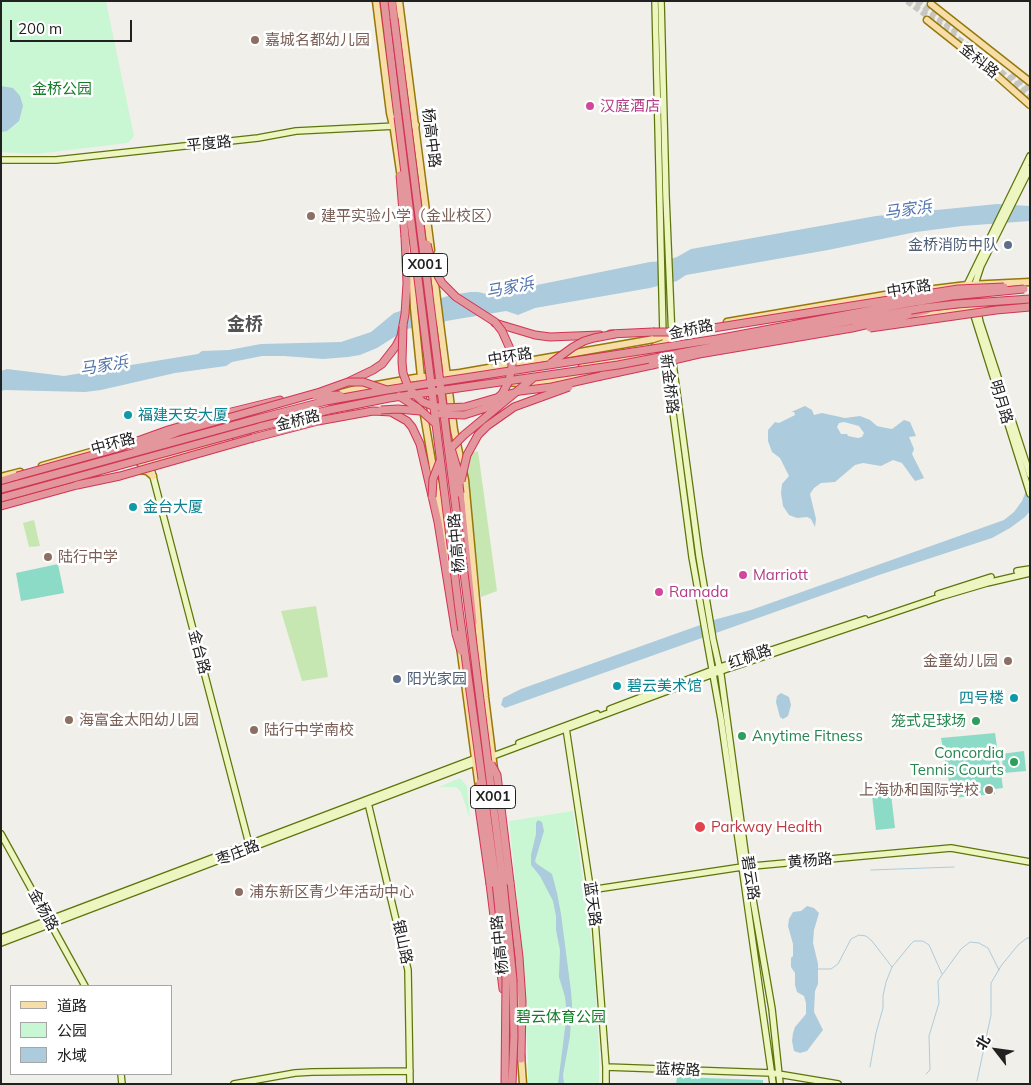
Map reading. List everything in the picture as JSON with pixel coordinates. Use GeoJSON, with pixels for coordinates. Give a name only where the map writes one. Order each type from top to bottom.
{"type":"FeatureCollection","features":[{"type":"Feature","properties":{"kind":"highway","name":"杨高中路"},"geometry":{"type":"LineString","coordinates":[[384,1],[440,463],[492,846],[504,953],[506,997],[503,1084]]}},
{"type":"Feature","properties":{"kind":"highway","name":"杨高中路"},"geometry":{"type":"LineString","coordinates":[[392,1],[477,674],[491,756],[513,980],[514,1084]]}},
{"type":"Feature","properties":{"kind":"highway"},"geometry":{"type":"LineString","coordinates":[[398,117],[407,257],[402,362],[407,384],[423,402],[433,406],[449,408],[466,407],[520,391],[601,376],[699,354]]}},
{"type":"Feature","properties":{"kind":"highway"},"geometry":{"type":"LineString","coordinates":[[411,154],[428,252],[442,283],[456,297],[495,322],[519,331],[550,337],[688,332],[958,289],[996,286],[1027,288]]}},
{"type":"Feature","properties":{"kind":"highway","name":"中环路"},"geometry":{"type":"LineString","coordinates":[[1,489],[326,401],[717,338],[952,296],[1027,288]]}},
{"type":"Feature","properties":{"kind":"highway","name":"中环路"},"geometry":{"type":"LineString","coordinates":[[1,499],[248,430],[328,410],[389,398],[628,363],[816,326],[937,306],[1030,299]]}},
{"type":"Feature","properties":{"kind":"highway"},"geometry":{"type":"LineString","coordinates":[[852,328],[872,328],[1030,305]]}},
{"type":"Feature","properties":{"kind":"highway"},"geometry":{"type":"LineString","coordinates":[[628,363],[699,354],[852,328],[908,316],[937,306]]}},
{"type":"Feature","properties":{"kind":"highway"},"geometry":{"type":"LineString","coordinates":[[1,507],[318,421],[381,410],[407,409],[448,415],[475,413],[494,403],[502,394],[509,381],[512,366],[511,351],[508,342],[495,322]]}},
{"type":"Feature","properties":{"kind":"highway"},"geometry":{"type":"LineString","coordinates":[[114,458],[178,432],[312,394],[368,373],[382,364],[396,346],[403,326]]}},
{"type":"Feature","properties":{"kind":"highway"},"geometry":{"type":"LineString","coordinates":[[432,497],[436,470],[440,461],[454,444],[573,347],[594,338],[615,334]]}},
{"type":"Feature","properties":{"kind":"highway"},"geometry":{"type":"LineString","coordinates":[[460,494],[467,455],[478,435],[487,426],[514,407],[534,398],[601,376]]}},
{"type":"Feature","properties":{"kind":"highway"},"geometry":{"type":"LineString","coordinates":[[348,382],[363,382],[385,389],[418,408],[432,419],[445,435],[453,453],[460,494],[475,636],[477,674]]}},
{"type":"Feature","properties":{"kind":"highway"},"geometry":{"type":"LineString","coordinates":[[1,479],[118,448],[168,430],[250,406],[316,396],[361,395]]}},
{"type":"Feature","properties":{"kind":"highway"},"geometry":{"type":"LineString","coordinates":[[381,410],[400,416],[412,427],[420,444],[442,539],[456,634],[469,677]]}},
{"type":"Feature","properties":{"kind":"highway"},"geometry":{"type":"LineString","coordinates":[[78,486],[248,430]]}},
{"type":"Feature","properties":{"kind":"highway"},"geometry":{"type":"LineString","coordinates":[[491,756],[497,775],[519,957],[522,1001],[521,1059]]}},
{"type":"Feature","properties":{"kind":"highway"},"geometry":{"type":"LineString","coordinates":[[481,770],[478,800],[503,989]]}},
{"type":"Feature","properties":{"kind":"main road","name":"杨高中路"},"geometry":{"type":"LineString","coordinates":[[376,1],[412,263],[413,298],[422,378],[423,414],[450,567],[468,712],[487,831],[502,967],[503,1005],[510,1031],[514,1084]]}},
{"type":"Feature","properties":{"kind":"main road","name":"杨高中路"},"geometry":{"type":"LineString","coordinates":[[399,1],[446,374],[454,430],[465,480],[491,756],[516,958],[523,1084]]}},
{"type":"Feature","properties":{"kind":"main road","name":"金科路"},"geometry":{"type":"LineString","coordinates":[[932,4],[1030,82]]}},
{"type":"Feature","properties":{"kind":"main road","name":"金科路"},"geometry":{"type":"LineString","coordinates":[[927,20],[995,74],[1030,105]]}},
{"type":"Feature","properties":{"kind":"main road","name":"金桥路"},"geometry":{"type":"LineString","coordinates":[[672,334],[885,295],[967,284],[1030,282]]}},
{"type":"Feature","properties":{"kind":"main road","name":"金桥路"},"geometry":{"type":"LineString","coordinates":[[508,382],[527,384],[665,356],[673,352],[745,343],[853,324],[974,309],[1030,305]]}},
{"type":"Feature","properties":{"kind":"main road"},"geometry":{"type":"LineString","coordinates":[[598,364],[612,354],[658,346],[672,334]]}},
{"type":"Feature","properties":{"kind":"main road","name":"金桥路"},"geometry":{"type":"LineString","coordinates":[[1,489],[353,390],[663,340]]}},
{"type":"Feature","properties":{"kind":"main road","name":"金桥路"},"geometry":{"type":"LineString","coordinates":[[1,499],[261,430],[348,409],[358,399],[422,391],[449,392],[598,364],[665,356]]}},
{"type":"Feature","properties":{"kind":"main road"},"geometry":{"type":"LineString","coordinates":[[422,391],[448,383],[500,374],[514,364]]}},
{"type":"Feature","properties":{"kind":"main road"},"geometry":{"type":"LineString","coordinates":[[422,391],[441,381],[446,374]]}},
{"type":"Feature","properties":{"kind":"main road","name":"金桥路"},"geometry":{"type":"LineString","coordinates":[[1,479],[278,402],[330,390],[353,390]]}},
{"type":"Feature","properties":{"kind":"main road"},"geometry":{"type":"LineString","coordinates":[[149,461],[152,455],[159,450],[217,434],[234,423]]}},
{"type":"Feature","properties":{"kind":"main road","name":"金桥路"},"geometry":{"type":"LineString","coordinates":[[78,486],[139,470],[149,461]]}},
{"type":"Feature","properties":{"kind":"main road"},"geometry":{"type":"LineString","coordinates":[[139,470],[147,471],[154,476]]}},
{"type":"Feature","properties":{"kind":"main road"},"geometry":{"type":"LineString","coordinates":[[78,486],[96,475]]}},
{"type":"Feature","properties":{"kind":"main road","name":"X001"},"geometry":{"type":"LineString","coordinates":[[503,1005],[503,1084]]}},
{"type":"Feature","properties":{"kind":"street","name":"新金桥路"},"geometry":{"type":"LineString","coordinates":[[655,1],[663,340],[692,557],[706,617]]}},
{"type":"Feature","properties":{"kind":"street","name":"新金桥路"},"geometry":{"type":"LineString","coordinates":[[661,1],[673,363],[706,617],[717,671]]}},
{"type":"Feature","properties":{"kind":"street","name":"平度路"},"geometry":{"type":"LineString","coordinates":[[1,160],[56,160],[258,138],[296,132],[416,125]]}},
{"type":"Feature","properties":{"kind":"street"},"geometry":{"type":"LineString","coordinates":[[974,309],[967,284],[1017,188],[1030,156]]}},
{"type":"Feature","properties":{"kind":"street"},"geometry":{"type":"LineString","coordinates":[[1017,188],[1030,168]]}},
{"type":"Feature","properties":{"kind":"street"},"geometry":{"type":"LineString","coordinates":[[974,309],[975,284],[992,238]]}},
{"type":"Feature","properties":{"kind":"street","name":"明月路"},"geometry":{"type":"LineString","coordinates":[[974,309],[1025,469],[1030,494]]}},
{"type":"Feature","properties":{"kind":"street","name":"金台路"},"geometry":{"type":"LineString","coordinates":[[149,461],[248,844]]}},
{"type":"Feature","properties":{"kind":"street","name":"明月路"},"geometry":{"type":"LineString","coordinates":[[1025,469],[1030,475]]}},
{"type":"Feature","properties":{"kind":"street","name":"红枫路"},"geometry":{"type":"LineString","coordinates":[[475,761],[717,671],[969,584],[1030,569]]}},
{"type":"Feature","properties":{"kind":"street","name":"红枫路"},"geometry":{"type":"LineString","coordinates":[[717,671],[944,596],[1004,578],[1030,573]]}},
{"type":"Feature","properties":{"kind":"street","name":"碧云路"},"geometry":{"type":"LineString","coordinates":[[717,671],[773,1084]]}},
{"type":"Feature","properties":{"kind":"street","name":"蓝天路"},"geometry":{"type":"LineString","coordinates":[[566,728],[595,920],[606,1084]]}},
{"type":"Feature","properties":{"kind":"street","name":"枣庄路"},"geometry":{"type":"LineString","coordinates":[[1,943],[248,844],[475,761]]}},
{"type":"Feature","properties":{"kind":"street","name":"枣庄路"},"geometry":{"type":"LineString","coordinates":[[1,938],[50,922],[475,761]]}},
{"type":"Feature","properties":{"kind":"street","name":"银山路"},"geometry":{"type":"LineString","coordinates":[[368,803],[408,970],[410,1084]]}},
{"type":"Feature","properties":{"kind":"street","name":"金杨路"},"geometry":{"type":"LineString","coordinates":[[1,834],[84,985]]}},
{"type":"Feature","properties":{"kind":"street","name":"黄杨路"},"geometry":{"type":"LineString","coordinates":[[590,890],[745,867],[951,848],[1030,862]]}},
{"type":"Feature","properties":{"kind":"street","name":"碧云路"},"geometry":{"type":"LineString","coordinates":[[745,867],[772,1009],[780,1084]]}},
{"type":"Feature","properties":{"kind":"street","name":"蓝桉路"},"geometry":{"type":"LineString","coordinates":[[606,1067],[772,1073],[838,1084]]}},
{"type":"Feature","properties":{"kind":"street"},"geometry":{"type":"LineString","coordinates":[[234,1084],[304,1072],[410,1070]]}},
{"type":"Feature","properties":{"kind":"green space","name":"金桥公园"},"geometry":{"type":"Polygon","coordinates":[[[1,1],[106,1],[134,136],[128,143],[36,154],[1,152],[1,1]]]}},
{"type":"Feature","properties":{"kind":"green space"},"geometry":{"type":"Polygon","coordinates":[[[478,451],[497,591],[481,597],[464,455],[478,451]]]}},
{"type":"Feature","properties":{"kind":"green space"},"geometry":{"type":"Polygon","coordinates":[[[34,520],[40,546],[29,547],[23,523],[34,520]]]}},
{"type":"Feature","properties":{"kind":"green space"},"geometry":{"type":"Polygon","coordinates":[[[58,564],[64,593],[21,601],[16,573],[58,564]]]}},
{"type":"Feature","properties":{"kind":"green space"},"geometry":{"type":"Polygon","coordinates":[[[316,606],[328,677],[302,681],[281,611],[316,606]]]}},
{"type":"Feature","properties":{"kind":"green space"},"geometry":{"type":"Polygon","coordinates":[[[995,733],[1003,788],[994,789],[995,794],[952,798],[941,738],[995,733]]]}},
{"type":"Feature","properties":{"kind":"green space","name":"Concordia Tennis Courts"},"geometry":{"type":"Polygon","coordinates":[[[1024,751],[1026,771],[1004,773],[1001,754],[1024,751]]]}},
{"type":"Feature","properties":{"kind":"green space"},"geometry":{"type":"Polygon","coordinates":[[[460,778],[467,786],[470,819],[461,792],[456,787],[439,787],[460,778]]]}},
{"type":"Feature","properties":{"kind":"green space"},"geometry":{"type":"Polygon","coordinates":[[[891,794],[895,828],[876,830],[872,796],[891,794]]]}},
{"type":"Feature","properties":{"kind":"green space","name":"碧云体育公园"},"geometry":{"type":"Polygon","coordinates":[[[573,811],[594,959],[599,1084],[528,1084],[520,927],[509,821],[573,811]]]}},
{"type":"Feature","properties":{"kind":"green space"},"geometry":{"type":"Polygon","coordinates":[[[677,1077],[763,1080],[763,1084],[676,1084],[677,1077]]]}},
{"type":"Feature","properties":{"kind":"water"},"geometry":{"type":"Polygon","coordinates":[[[1,86],[13,88],[20,96],[23,106],[19,121],[7,131],[1,132],[1,86]]]}},
{"type":"Feature","properties":{"kind":"water"},"geometry":{"type":"Polygon","coordinates":[[[997,204],[1030,206],[1030,221],[962,226],[916,232],[828,250],[686,275],[677,281],[650,288],[535,308],[518,315],[506,311],[446,321],[407,329],[377,348],[360,355],[348,357],[323,359],[262,356],[232,362],[226,366],[175,373],[101,390],[85,392],[1,391],[1,371],[7,369],[64,376],[198,354],[202,351],[229,350],[261,344],[341,342],[371,332],[394,313],[451,295],[478,292],[496,296],[504,295],[532,286],[650,262],[664,261],[677,257],[691,249],[876,216],[997,204]]]}},
{"type":"Feature","properties":{"kind":"water"},"geometry":{"type":"Polygon","coordinates":[[[805,406],[812,410],[814,415],[822,413],[845,418],[860,416],[870,420],[877,426],[892,429],[904,420],[910,422],[916,436],[909,437],[914,449],[912,454],[924,478],[915,481],[902,463],[893,460],[881,466],[863,463],[855,465],[835,482],[821,483],[810,494],[816,519],[815,527],[811,519],[807,517],[797,518],[789,515],[783,506],[781,493],[782,484],[789,476],[780,458],[772,452],[768,441],[768,430],[775,422],[779,423],[795,415],[794,412],[791,412],[805,406]],[[844,422],[839,423],[837,427],[841,434],[858,438],[862,437],[864,433],[859,426],[844,422]]]}},
{"type":"Feature","properties":{"kind":"water"},"geometry":{"type":"Polygon","coordinates":[[[1030,481],[1030,511],[1010,528],[992,538],[879,575],[505,708],[501,705],[503,698],[521,689],[1004,520],[1014,512],[1022,501],[1030,481]]]}},
{"type":"Feature","properties":{"kind":"water"},"geometry":{"type":"Polygon","coordinates":[[[781,693],[789,697],[791,705],[788,716],[783,719],[780,717],[776,702],[777,696],[781,693]]]}},
{"type":"Feature","properties":{"kind":"water"},"geometry":{"type":"Polygon","coordinates":[[[538,820],[542,822],[544,831],[535,861],[552,874],[561,914],[571,991],[570,1036],[563,1075],[564,1084],[558,1084],[566,1006],[559,977],[560,950],[556,930],[556,916],[553,901],[540,876],[531,865],[531,855],[538,820]]]}},
{"type":"Feature","properties":{"kind":"water"},"geometry":{"type":"Polygon","coordinates":[[[807,906],[814,908],[819,913],[814,930],[813,943],[818,964],[818,984],[815,991],[814,1012],[823,1030],[807,1051],[800,1053],[794,1051],[792,1041],[795,1027],[806,1014],[806,1003],[804,996],[797,992],[795,985],[795,973],[791,967],[793,944],[788,926],[793,912],[801,911],[807,906]]]}},
{"type":"Feature","properties":{"kind":"waterway"},"geometry":{"type":"LineString","coordinates":[[871,870],[954,867]]}},
{"type":"Feature","properties":{"kind":"waterway"},"geometry":{"type":"LineString","coordinates":[[818,969],[831,969],[838,964],[851,939],[859,935],[866,936],[872,941],[892,967]]}},
{"type":"Feature","properties":{"kind":"waterway"},"geometry":{"type":"LineString","coordinates":[[977,1081],[991,1015],[991,983],[1001,966],[1018,945],[1027,938],[1030,938]]}},
{"type":"Feature","properties":{"kind":"waterway"},"geometry":{"type":"LineString","coordinates":[[870,1067],[883,1008],[886,982],[892,967],[914,941],[923,941],[929,945],[942,974]]}},
{"type":"Feature","properties":{"kind":"waterway"},"geometry":{"type":"LineString","coordinates":[[926,1074],[930,1070],[929,1036],[939,1003],[938,981],[942,975],[961,949],[970,942],[979,943],[988,948],[999,970]]}},
{"type":"Feature","properties":{"kind":"tunnel"},"geometry":{"type":"LineString","coordinates":[[907,1],[983,57],[1030,96]]}},
{"type":"Feature","properties":{"kind":"tunnel"},"geometry":{"type":"LineString","coordinates":[[917,1],[958,33]]}},
{"type":"Feature","properties":{"kind":"tunnel"},"geometry":{"type":"LineString","coordinates":[[1011,74],[1030,89]]}},
{"type":"Feature","properties":{"kind":"place","name":"嘉城名都幼儿园"},"geometry":{"type":"Point","coordinates":[255,40]}},
{"type":"Feature","properties":{"kind":"place","name":"汉庭酒店"},"geometry":{"type":"Point","coordinates":[590,106]}},
{"type":"Feature","properties":{"kind":"place","name":"建平实验小学（金业校区）"},"geometry":{"type":"Point","coordinates":[311,216]}},
{"type":"Feature","properties":{"kind":"place","name":"金桥消防中队"},"geometry":{"type":"Point","coordinates":[1008,245]}},
{"type":"Feature","properties":{"kind":"place","name":"福建天安大厦"},"geometry":{"type":"Point","coordinates":[128,415]}},
{"type":"Feature","properties":{"kind":"place","name":"金台大厦"},"geometry":{"type":"Point","coordinates":[133,507]}},
{"type":"Feature","properties":{"kind":"place","name":"陆行中学"},"geometry":{"type":"Point","coordinates":[48,557]}},
{"type":"Feature","properties":{"kind":"place","name":"Marriott"},"geometry":{"type":"Point","coordinates":[743,575]}},
{"type":"Feature","properties":{"kind":"place","name":"Ramada"},"geometry":{"type":"Point","coordinates":[659,592]}},
{"type":"Feature","properties":{"kind":"place","name":"金童幼儿园"},"geometry":{"type":"Point","coordinates":[1008,661]}},
{"type":"Feature","properties":{"kind":"place","name":"阳光家园"},"geometry":{"type":"Point","coordinates":[397,679]}},
{"type":"Feature","properties":{"kind":"place","name":"碧云美术馆"},"geometry":{"type":"Point","coordinates":[617,686]}},
{"type":"Feature","properties":{"kind":"place","name":"四号楼"},"geometry":{"type":"Point","coordinates":[1014,698]}},
{"type":"Feature","properties":{"kind":"place","name":"海富金太阳幼儿园"},"geometry":{"type":"Point","coordinates":[69,720]}},
{"type":"Feature","properties":{"kind":"place","name":"笼式足球场"},"geometry":{"type":"Point","coordinates":[976,721]}},
{"type":"Feature","properties":{"kind":"place","name":"陆行中学南校"},"geometry":{"type":"Point","coordinates":[254,730]}},
{"type":"Feature","properties":{"kind":"place","name":"Anytime Fitness"},"geometry":{"type":"Point","coordinates":[742,736]}},
{"type":"Feature","properties":{"kind":"place","name":"Concordia Tennis Courts"},"geometry":{"type":"Point","coordinates":[1014,762]}},
{"type":"Feature","properties":{"kind":"place","name":"上海协和国际学校"},"geometry":{"type":"Point","coordinates":[989,790]}},
{"type":"Feature","properties":{"kind":"place","name":"Parkway Health"},"geometry":{"type":"Point","coordinates":[700,827]}},
{"type":"Feature","properties":{"kind":"place","name":"浦东新区青少年活动中心"},"geometry":{"type":"Point","coordinates":[239,892]}},
{"type":"Feature","properties":{"kind":"district","name":"金桥"},"geometry":{"type":"Point","coordinates":[245,325]}},
{"type":"Feature","properties":{"kind":"water label","name":"马家浜"},"geometry":{"type":"Point","coordinates":[908,210]}},
{"type":"Feature","properties":{"kind":"water label","name":"马家浜"},"geometry":{"type":"Point","coordinates":[510,288]}},
{"type":"Feature","properties":{"kind":"water label","name":"马家浜"},"geometry":{"type":"Point","coordinates":[104,366]}}]}
